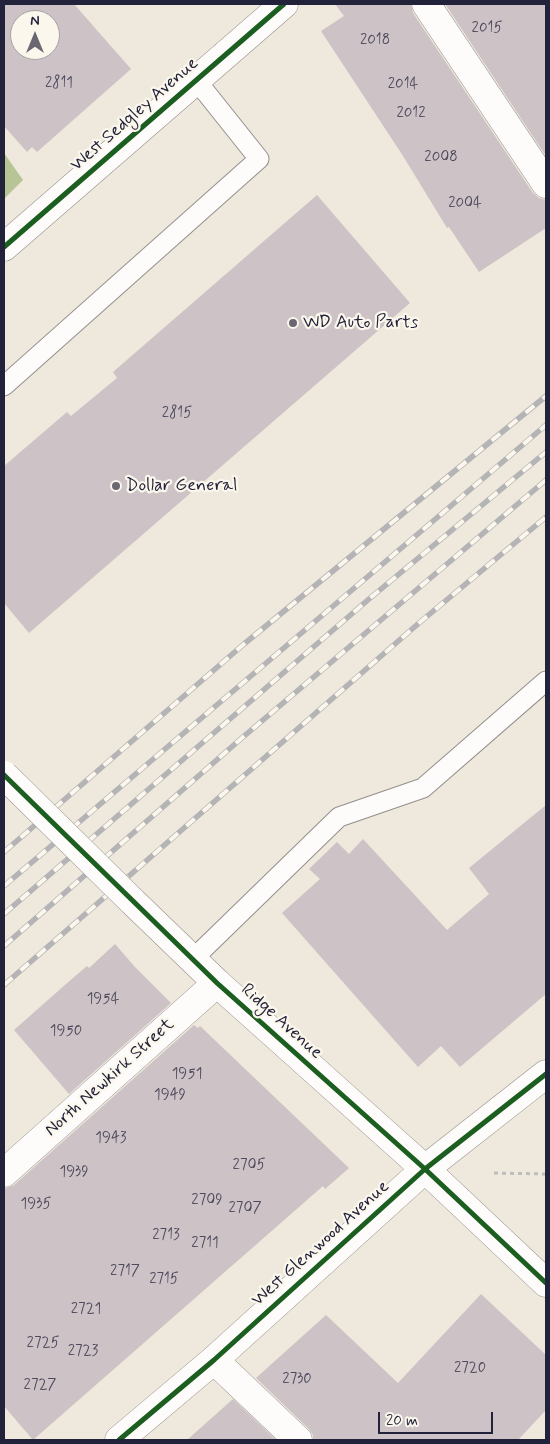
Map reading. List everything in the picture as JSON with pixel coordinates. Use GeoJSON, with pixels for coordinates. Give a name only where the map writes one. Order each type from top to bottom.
{"type":"FeatureCollection","features":[{"type":"Feature","properties":{"kind":"street","name":"West Sedgley Avenue"},"geometry":{"type":"LineString","coordinates":[[4,247],[284,4]]}},
{"type":"Feature","properties":{"kind":"street"},"geometry":{"type":"LineString","coordinates":[[426,4],[546,184]]}},
{"type":"Feature","properties":{"kind":"street","name":"Ridge Avenue"},"geometry":{"type":"LineString","coordinates":[[4,775],[217,983],[425,1169],[546,1283]]}},
{"type":"Feature","properties":{"kind":"street","name":"North Newkirk Street"},"geometry":{"type":"LineString","coordinates":[[4,1173],[217,983]]}},
{"type":"Feature","properties":{"kind":"street","name":"West Glenwood Avenue"},"geometry":{"type":"LineString","coordinates":[[119,1440],[214,1360],[425,1169],[546,1074]]}},
{"type":"Feature","properties":{"kind":"street"},"geometry":{"type":"LineString","coordinates":[[214,1360],[298,1440]]}},
{"type":"Feature","properties":{"kind":"lane"},"geometry":{"type":"LineString","coordinates":[[4,386],[260,159],[196,80]]}},
{"type":"Feature","properties":{"kind":"lane"},"geometry":{"type":"LineString","coordinates":[[193,959],[339,817],[423,788],[546,681]]}},
{"type":"Feature","properties":{"kind":"path"},"geometry":{"type":"LineString","coordinates":[[494,1173],[546,1174]]}},
{"type":"Feature","properties":{"kind":"green space"},"geometry":{"type":"Polygon","coordinates":[[[4,153],[23,180],[4,199],[4,153]]]}},
{"type":"Feature","properties":{"kind":"building"},"geometry":{"type":"Polygon","coordinates":[[[4,4],[74,4],[131,69],[37,152],[32,147],[27,152],[4,126],[4,4]]]}},
{"type":"Feature","properties":{"kind":"building"},"geometry":{"type":"Polygon","coordinates":[[[335,4],[411,4],[413,13],[533,193],[539,198],[546,200],[546,228],[479,272],[449,227],[447,228],[403,156],[321,31],[344,16],[335,4]]]}},
{"type":"Feature","properties":{"kind":"building"},"geometry":{"type":"Polygon","coordinates":[[[445,4],[546,4],[546,156],[445,4]]]}},
{"type":"Feature","properties":{"kind":"building"},"geometry":{"type":"Polygon","coordinates":[[[317,195],[410,303],[29,633],[4,603],[4,466],[67,412],[71,416],[117,378],[113,372],[317,195]]]}},
{"type":"Feature","properties":{"kind":"building"},"geometry":{"type":"Polygon","coordinates":[[[546,805],[546,994],[460,1067],[441,1046],[418,1067],[282,913],[320,879],[309,869],[337,842],[349,854],[363,839],[447,930],[489,894],[469,868],[546,805]]]}},
{"type":"Feature","properties":{"kind":"building"},"geometry":{"type":"Polygon","coordinates":[[[115,944],[171,1003],[69,1094],[14,1030],[115,944]]]}},
{"type":"Feature","properties":{"kind":"building"},"geometry":{"type":"Polygon","coordinates":[[[194,1025],[198,1028],[200,1026],[349,1168],[325,1189],[323,1186],[33,1440],[4,1406],[4,1189],[14,1185],[194,1025]]]}},
{"type":"Feature","properties":{"kind":"building"},"geometry":{"type":"Polygon","coordinates":[[[481,1294],[546,1355],[546,1410],[518,1440],[313,1440],[313,1435],[309,1429],[256,1378],[326,1315],[398,1383],[481,1294]]]}},
{"type":"Feature","properties":{"kind":"building"},"geometry":{"type":"Polygon","coordinates":[[[233,1399],[276,1440],[187,1440],[233,1399]]]}},
{"type":"Feature","properties":{"kind":"railway"},"geometry":{"type":"LineString","coordinates":[[4,852],[244,644],[546,396]]}},
{"type":"Feature","properties":{"kind":"railway"},"geometry":{"type":"LineString","coordinates":[[4,886],[546,425]]}},
{"type":"Feature","properties":{"kind":"railway"},"geometry":{"type":"LineString","coordinates":[[4,914],[369,599],[546,452]]}},
{"type":"Feature","properties":{"kind":"railway"},"geometry":{"type":"LineString","coordinates":[[4,946],[243,737],[546,480]]}},
{"type":"Feature","properties":{"kind":"railway"},"geometry":{"type":"LineString","coordinates":[[4,985],[419,623],[546,517]]}},
{"type":"Feature","properties":{"kind":"cycle path"},"geometry":{"type":"LineString","coordinates":[[4,247],[284,4]]}},
{"type":"Feature","properties":{"kind":"cycle path"},"geometry":{"type":"LineString","coordinates":[[4,775],[217,983],[425,1169],[546,1283]]}},
{"type":"Feature","properties":{"kind":"cycle path"},"geometry":{"type":"LineString","coordinates":[[119,1440],[214,1360],[425,1169],[546,1074]]}},
{"type":"Feature","properties":{"kind":"place","name":"WD Auto Parts"},"geometry":{"type":"Point","coordinates":[293,323]}},
{"type":"Feature","properties":{"kind":"place","name":"Dollar General"},"geometry":{"type":"Point","coordinates":[116,486]}}]}
